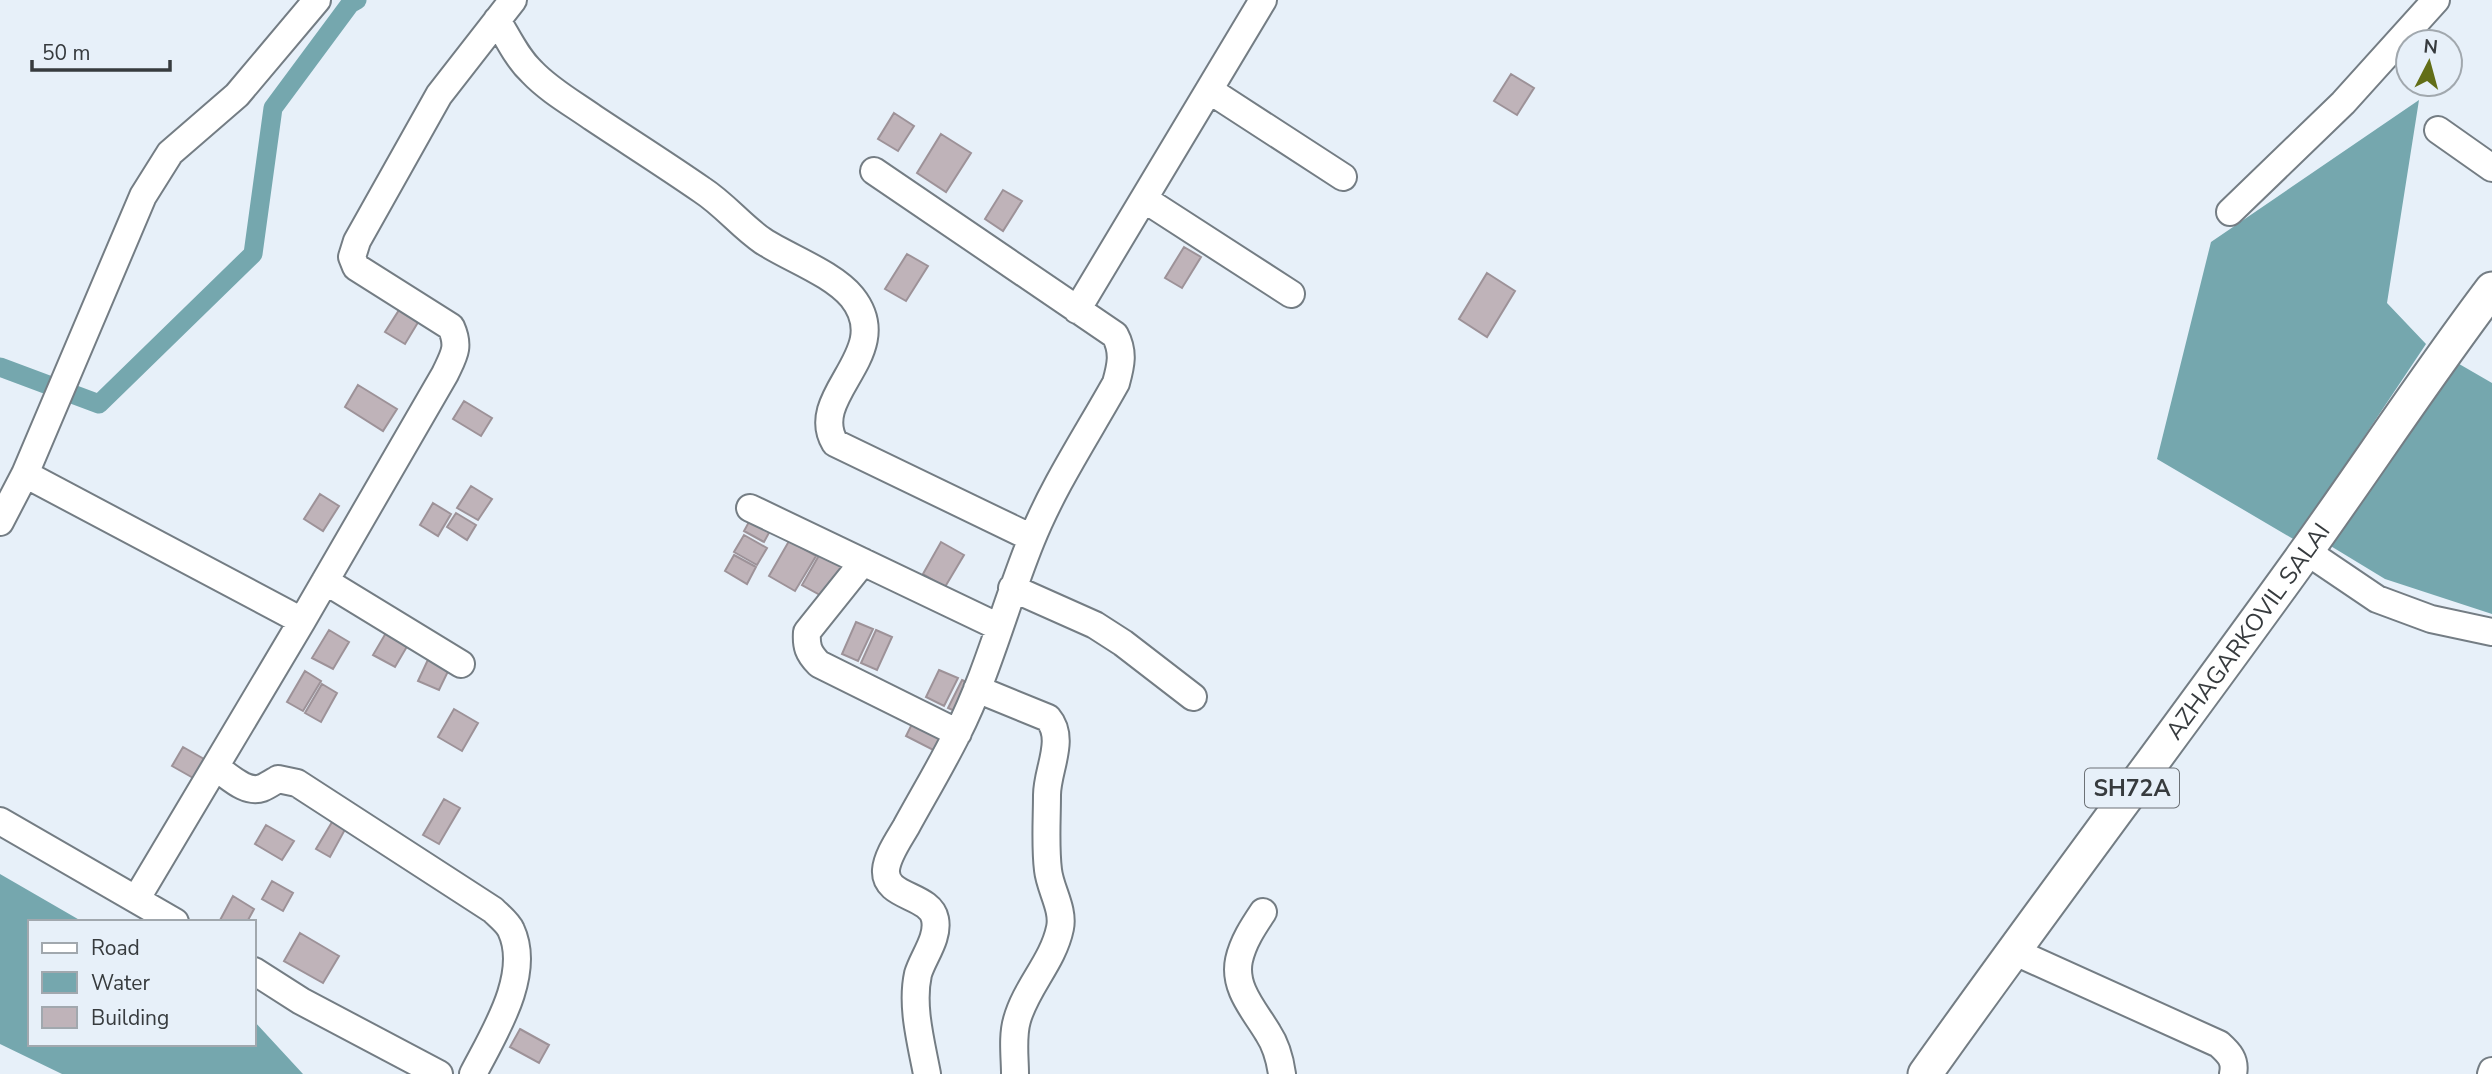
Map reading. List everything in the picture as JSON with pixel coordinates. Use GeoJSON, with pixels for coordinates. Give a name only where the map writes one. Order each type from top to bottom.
{"type":"FeatureCollection","features":[{"type":"Feature","properties":{"kind":"main road","name":"AZHAGARKOVIL SALAI"},"geometry":{"type":"LineString","coordinates":[[1925,1074],[2012,951],[2306,551],[2437,362],[2492,289]]}},
{"type":"Feature","properties":{"kind":"street"},"geometry":{"type":"LineString","coordinates":[[0,522],[25,474],[143,196],[170,153],[237,95],[317,0]]}},
{"type":"Feature","properties":{"kind":"street"},"geometry":{"type":"LineString","coordinates":[[1077,310],[1263,0]]}},
{"type":"Feature","properties":{"kind":"street"},"geometry":{"type":"LineString","coordinates":[[2230,212],[2343,103],[2436,0]]}},
{"type":"Feature","properties":{"kind":"street"},"geometry":{"type":"LineString","coordinates":[[505,10],[519,57],[532,73],[563,97],[720,202],[764,242],[826,276],[851,295],[863,314],[865,331],[860,355],[835,399],[830,417],[829,433],[835,443],[1032,538]]}},
{"type":"Feature","properties":{"kind":"street"},"geometry":{"type":"LineString","coordinates":[[137,898],[302,621],[445,374],[455,352],[457,340],[451,327],[356,267],[352,257],[357,240],[439,95],[505,10]]}},
{"type":"Feature","properties":{"kind":"street"},"geometry":{"type":"LineString","coordinates":[[1209,90],[1343,177]]}},
{"type":"Feature","properties":{"kind":"street"},"geometry":{"type":"LineString","coordinates":[[2438,130],[2492,168]]}},
{"type":"Feature","properties":{"kind":"street"},"geometry":{"type":"LineString","coordinates":[[874,171],[1115,335],[1121,347],[1122,363],[1115,383],[1032,538],[977,688],[957,733],[900,838],[886,871],[888,880],[897,890],[928,906],[936,923],[918,975],[917,987],[917,1015],[927,1074]]}},
{"type":"Feature","properties":{"kind":"street"},"geometry":{"type":"LineString","coordinates":[[1144,198],[1291,294]]}},
{"type":"Feature","properties":{"kind":"street"},"geometry":{"type":"LineString","coordinates":[[25,474],[302,621]]}},
{"type":"Feature","properties":{"kind":"street"},"geometry":{"type":"LineString","coordinates":[[750,508],[999,627]]}},
{"type":"Feature","properties":{"kind":"street"},"geometry":{"type":"LineString","coordinates":[[2306,551],[2377,598],[2431,619],[2492,632]]}},
{"type":"Feature","properties":{"kind":"street"},"geometry":{"type":"LineString","coordinates":[[863,562],[807,632],[806,644],[810,655],[819,664],[957,733]]}},
{"type":"Feature","properties":{"kind":"street"},"geometry":{"type":"LineString","coordinates":[[324,581],[461,664]]}},
{"type":"Feature","properties":{"kind":"street"},"geometry":{"type":"LineString","coordinates":[[1012,587],[1095,625],[1193,697]]}},
{"type":"Feature","properties":{"kind":"street"},"geometry":{"type":"LineString","coordinates":[[977,688],[1048,718],[1056,733],[1056,746],[1048,772],[1048,869],[1061,923],[1057,941],[1016,1021],[1016,1074]]}},
{"type":"Feature","properties":{"kind":"street"},"geometry":{"type":"LineString","coordinates":[[215,767],[243,786],[253,789],[263,788],[278,779],[296,783],[493,910],[511,929],[517,954],[509,1004],[473,1074]]}},
{"type":"Feature","properties":{"kind":"street"},"geometry":{"type":"LineString","coordinates":[[0,821],[172,920]]}},
{"type":"Feature","properties":{"kind":"street"},"geometry":{"type":"LineString","coordinates":[[1263,912],[1247,937],[1238,963],[1240,985],[1251,1008],[1270,1035],[1282,1074]]}},
{"type":"Feature","properties":{"kind":"street"},"geometry":{"type":"LineString","coordinates":[[2012,951],[2220,1044],[2231,1054],[2233,1074]]}},
{"type":"Feature","properties":{"kind":"street"},"geometry":{"type":"LineString","coordinates":[[256,972],[302,1001],[439,1074]]}},
{"type":"Feature","properties":{"kind":"water"},"geometry":{"type":"Polygon","coordinates":[[[2419,100],[2387,303],[2426,344],[2342,470],[2363,483],[2454,361],[2492,383],[2492,614],[2385,579],[2329,545],[2331,488],[2295,540],[2157,459],[2211,242],[2419,100]]]}},
{"type":"Feature","properties":{"kind":"water"},"geometry":{"type":"Polygon","coordinates":[[[0,874],[80,920],[28,920],[28,1046],[256,1046],[256,1023],[303,1074],[62,1074],[0,1044],[0,874]]]}},
{"type":"Feature","properties":{"kind":"building"},"geometry":{"type":"Polygon","coordinates":[[[1511,74],[1534,88],[1517,115],[1494,101],[1511,74]]]}},
{"type":"Feature","properties":{"kind":"building"},"geometry":{"type":"Polygon","coordinates":[[[894,113],[914,126],[898,151],[878,139],[894,113]]]}},
{"type":"Feature","properties":{"kind":"building"},"geometry":{"type":"Polygon","coordinates":[[[941,134],[971,153],[946,192],[917,173],[941,134]]]}},
{"type":"Feature","properties":{"kind":"building"},"geometry":{"type":"Polygon","coordinates":[[[1003,190],[1022,201],[1003,231],[985,219],[1003,190]]]}},
{"type":"Feature","properties":{"kind":"building"},"geometry":{"type":"Polygon","coordinates":[[[1184,247],[1201,257],[1182,288],[1165,278],[1184,247]]]}},
{"type":"Feature","properties":{"kind":"building"},"geometry":{"type":"Polygon","coordinates":[[[907,254],[928,266],[906,301],[885,289],[907,254]]]}},
{"type":"Feature","properties":{"kind":"building"},"geometry":{"type":"Polygon","coordinates":[[[1487,273],[1515,291],[1487,337],[1459,319],[1487,273]]]}},
{"type":"Feature","properties":{"kind":"building"},"geometry":{"type":"Polygon","coordinates":[[[401,307],[420,319],[405,344],[385,332],[401,307]]]}},
{"type":"Feature","properties":{"kind":"building"},"geometry":{"type":"Polygon","coordinates":[[[358,385],[397,409],[383,431],[345,407],[358,385]]]}},
{"type":"Feature","properties":{"kind":"building"},"geometry":{"type":"Polygon","coordinates":[[[464,401],[492,418],[481,436],[453,419],[464,401]]]}},
{"type":"Feature","properties":{"kind":"building"},"geometry":{"type":"Polygon","coordinates":[[[471,486],[492,499],[478,520],[457,508],[471,486]]]}},
{"type":"Feature","properties":{"kind":"building"},"geometry":{"type":"Polygon","coordinates":[[[320,494],[339,506],[323,531],[304,519],[320,494]]]}},
{"type":"Feature","properties":{"kind":"building"},"geometry":{"type":"Polygon","coordinates":[[[433,503],[451,514],[438,536],[420,525],[433,503]]]}},
{"type":"Feature","properties":{"kind":"building"},"geometry":{"type":"Polygon","coordinates":[[[456,513],[476,525],[467,540],[447,527],[456,513]]]}},
{"type":"Feature","properties":{"kind":"building"},"geometry":{"type":"Polygon","coordinates":[[[750,520],[770,531],[764,542],[744,531],[750,520]]]}},
{"type":"Feature","properties":{"kind":"building"},"geometry":{"type":"Polygon","coordinates":[[[744,535],[767,548],[757,565],[734,552],[744,535]]]}},
{"type":"Feature","properties":{"kind":"building"},"geometry":{"type":"Polygon","coordinates":[[[789,541],[816,556],[795,591],[769,576],[789,541]]]}},
{"type":"Feature","properties":{"kind":"building"},"geometry":{"type":"Polygon","coordinates":[[[941,542],[964,555],[945,587],[923,574],[941,542]]]}},
{"type":"Feature","properties":{"kind":"building"},"geometry":{"type":"Polygon","coordinates":[[[821,552],[848,568],[829,600],[802,585],[821,552]]]}},
{"type":"Feature","properties":{"kind":"building"},"geometry":{"type":"Polygon","coordinates":[[[734,555],[756,567],[747,584],[725,571],[734,555]]]}},
{"type":"Feature","properties":{"kind":"building"},"geometry":{"type":"Polygon","coordinates":[[[856,622],[873,629],[858,661],[842,654],[856,622]]]}},
{"type":"Feature","properties":{"kind":"building"},"geometry":{"type":"Polygon","coordinates":[[[390,626],[412,638],[395,667],[373,655],[390,626]]]}},
{"type":"Feature","properties":{"kind":"building"},"geometry":{"type":"Polygon","coordinates":[[[329,630],[349,642],[333,669],[312,658],[329,630]]]}},
{"type":"Feature","properties":{"kind":"building"},"geometry":{"type":"Polygon","coordinates":[[[876,630],[892,637],[877,670],[861,663],[876,630]]]}},
{"type":"Feature","properties":{"kind":"building"},"geometry":{"type":"Polygon","coordinates":[[[432,651],[453,661],[439,690],[418,681],[432,651]]]}},
{"type":"Feature","properties":{"kind":"building"},"geometry":{"type":"Polygon","coordinates":[[[939,670],[958,678],[944,706],[926,697],[939,670]]]}},
{"type":"Feature","properties":{"kind":"building"},"geometry":{"type":"Polygon","coordinates":[[[305,671],[321,681],[303,711],[287,702],[305,671]]]}},
{"type":"Feature","properties":{"kind":"building"},"geometry":{"type":"Polygon","coordinates":[[[962,680],[977,687],[964,715],[948,708],[962,680]]]}},
{"type":"Feature","properties":{"kind":"building"},"geometry":{"type":"Polygon","coordinates":[[[322,684],[337,693],[321,722],[305,713],[322,684]]]}},
{"type":"Feature","properties":{"kind":"building"},"geometry":{"type":"Polygon","coordinates":[[[454,709],[478,723],[462,751],[438,737],[454,709]]]}},
{"type":"Feature","properties":{"kind":"building"},"geometry":{"type":"Polygon","coordinates":[[[917,714],[954,734],[943,755],[906,736],[917,714]]]}},
{"type":"Feature","properties":{"kind":"building"},"geometry":{"type":"Polygon","coordinates":[[[183,747],[213,764],[202,783],[172,766],[183,747]]]}},
{"type":"Feature","properties":{"kind":"building"},"geometry":{"type":"Polygon","coordinates":[[[444,799],[460,808],[439,844],[423,835],[444,799]]]}},
{"type":"Feature","properties":{"kind":"building"},"geometry":{"type":"Polygon","coordinates":[[[335,817],[348,824],[330,857],[316,849],[335,817]]]}},
{"type":"Feature","properties":{"kind":"building"},"geometry":{"type":"Polygon","coordinates":[[[266,825],[294,841],[282,860],[255,844],[266,825]]]}},
{"type":"Feature","properties":{"kind":"building"},"geometry":{"type":"Polygon","coordinates":[[[272,881],[293,893],[283,911],[262,899],[272,881]]]}},
{"type":"Feature","properties":{"kind":"building"},"geometry":{"type":"Polygon","coordinates":[[[233,896],[254,909],[248,920],[220,920],[233,896]]]}},
{"type":"Feature","properties":{"kind":"building"},"geometry":{"type":"Polygon","coordinates":[[[300,933],[339,956],[323,983],[284,961],[300,933]]]}},
{"type":"Feature","properties":{"kind":"building"},"geometry":{"type":"Polygon","coordinates":[[[520,1029],[549,1045],[539,1063],[510,1047],[520,1029]]]}},
{"type":"Feature","properties":{"kind":"waterway"},"geometry":{"type":"LineString","coordinates":[[0,367],[99,404],[253,254],[273,108],[350,4],[357,0]]}}]}
